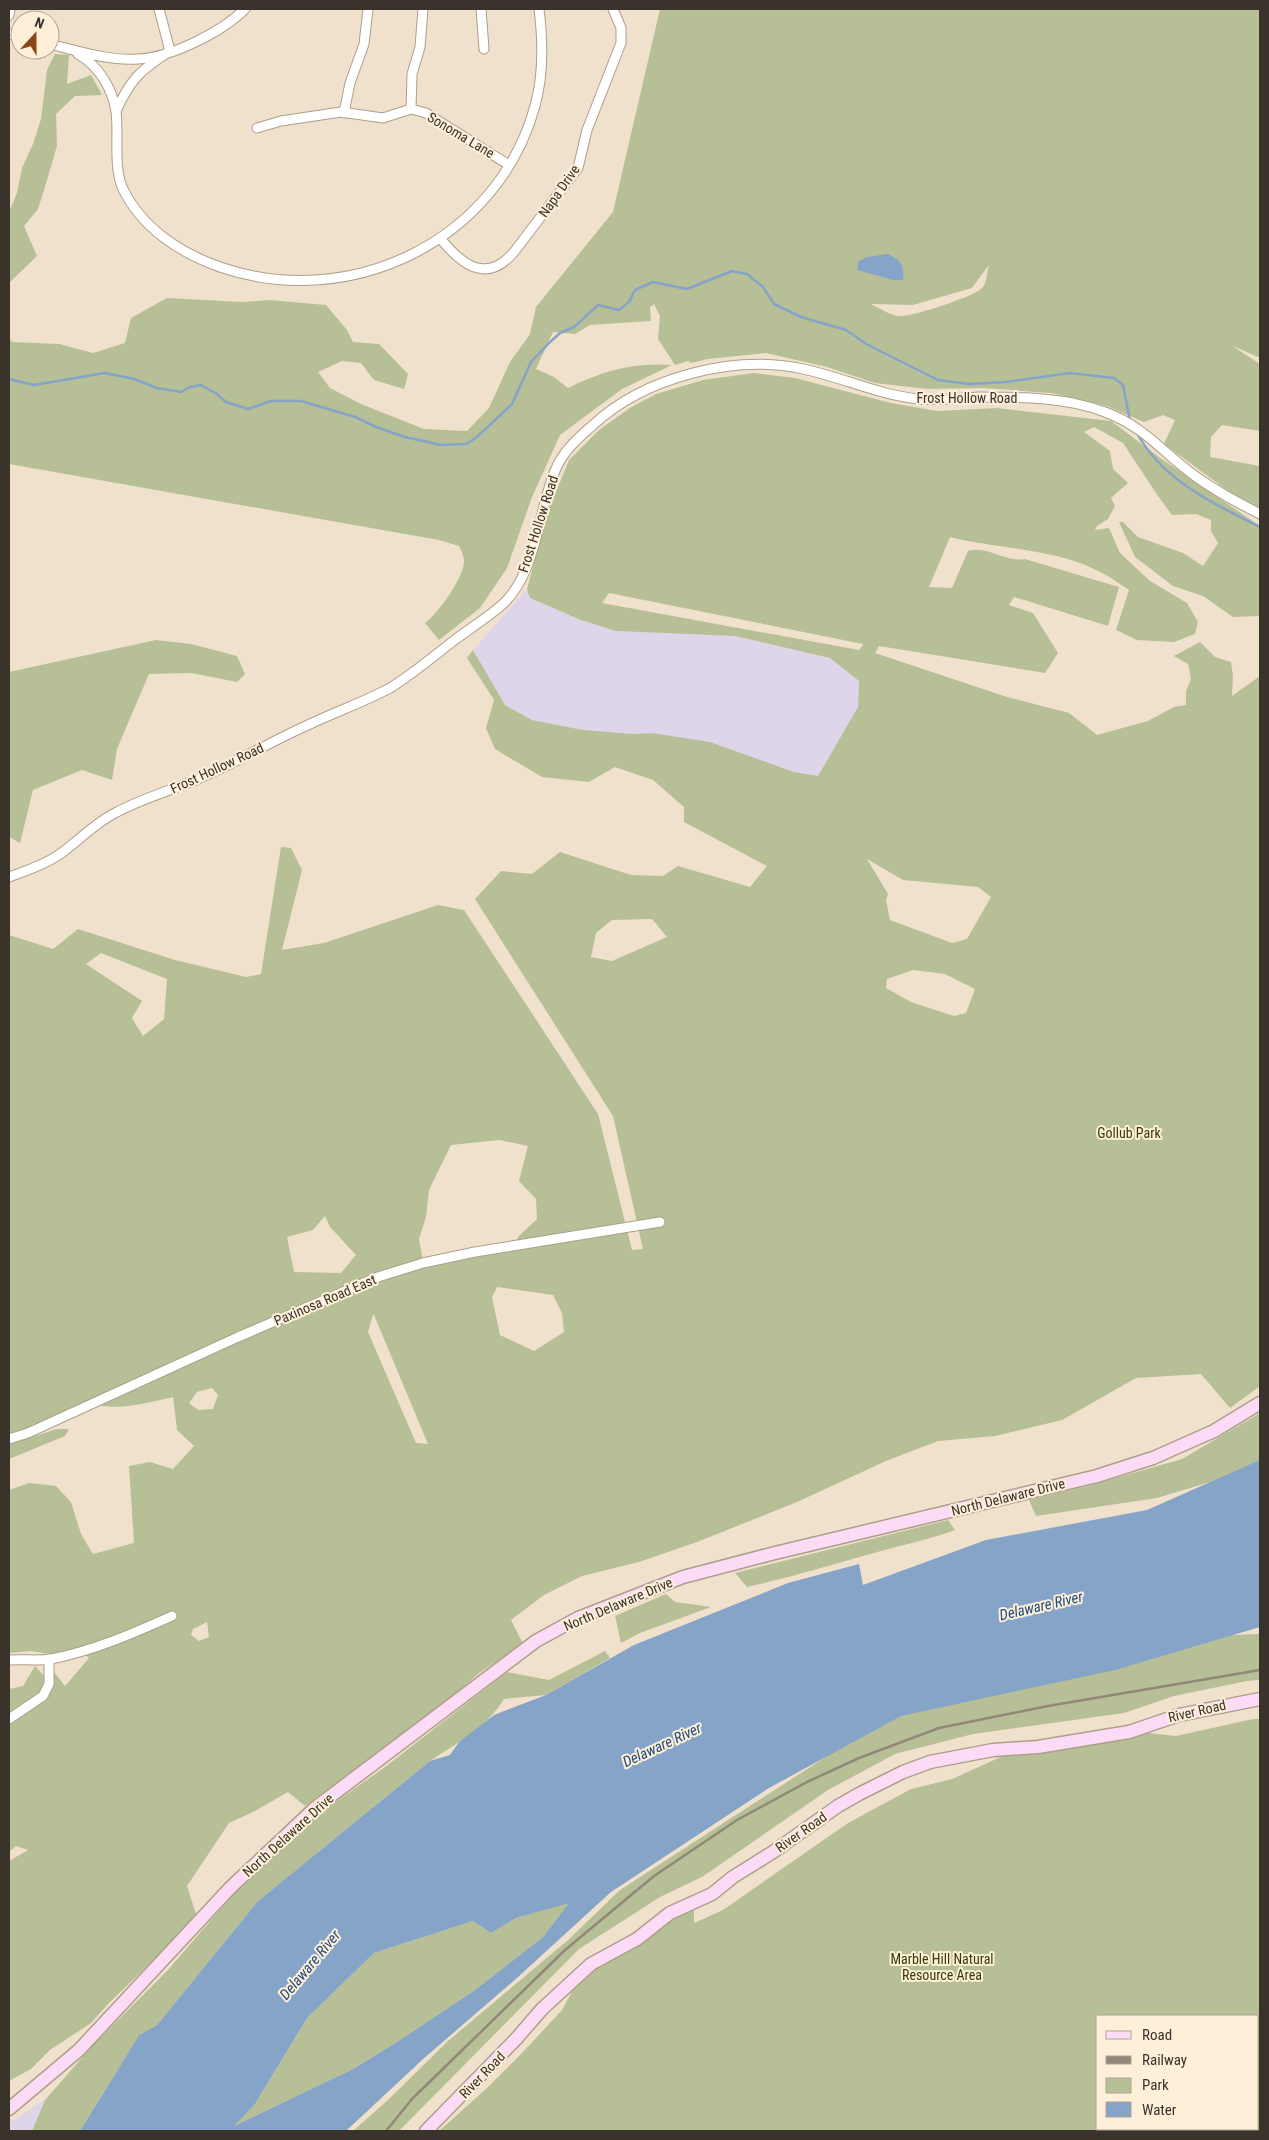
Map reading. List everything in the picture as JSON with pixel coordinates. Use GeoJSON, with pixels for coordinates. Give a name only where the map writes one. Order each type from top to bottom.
{"type":"FeatureCollection","features":[{"type":"Feature","properties":{"kind":"main road","name":"North Delaware Drive"},"geometry":{"type":"LineString","coordinates":[[9,2109],[79,2050],[230,1888],[295,1826],[536,1641],[578,1618],[683,1578],[775,1553],[1097,1476],[1153,1458],[1214,1431],[1260,1403]]}},
{"type":"Feature","properties":{"kind":"main road","name":"River Road"},"geometry":{"type":"LineString","coordinates":[[426,2131],[516,2039],[542,2009],[586,1968],[608,1953],[637,1939],[670,1913],[712,1894],[733,1877],[773,1852],[838,1806],[859,1794],[903,1772],[930,1762],[993,1750],[1038,1747],[1129,1732],[1178,1715],[1260,1699]]}},
{"type":"Feature","properties":{"kind":"street"},"geometry":{"type":"LineString","coordinates":[[9,15],[10,9]]}},
{"type":"Feature","properties":{"kind":"street"},"geometry":{"type":"LineString","coordinates":[[159,9],[170,51]]}},
{"type":"Feature","properties":{"kind":"street"},"geometry":{"type":"LineString","coordinates":[[60,47],[124,59],[152,57],[208,37],[233,20],[245,9]]}},
{"type":"Feature","properties":{"kind":"street"},"geometry":{"type":"LineString","coordinates":[[344,113],[350,83],[364,44],[368,9]]}},
{"type":"Feature","properties":{"kind":"street"},"geometry":{"type":"LineString","coordinates":[[257,128],[301,117],[344,113],[383,118],[411,109],[412,74],[420,47],[424,9]]}},
{"type":"Feature","properties":{"kind":"street"},"geometry":{"type":"LineString","coordinates":[[481,9],[484,48]]}},
{"type":"Feature","properties":{"kind":"street"},"geometry":{"type":"LineString","coordinates":[[70,50],[88,59],[113,95],[116,111],[118,166],[122,187],[134,209],[153,230],[176,247],[208,263],[238,273],[273,279],[342,278],[397,262],[421,250],[440,238],[472,212],[494,186],[509,165],[524,138],[538,94],[542,60],[539,9]]}},
{"type":"Feature","properties":{"kind":"street","name":"Napa Drive"},"geometry":{"type":"LineString","coordinates":[[440,238],[455,257],[463,262],[482,268],[499,265],[506,261],[514,252],[571,177],[580,162],[587,130],[621,43],[621,28],[613,9]]}},
{"type":"Feature","properties":{"kind":"street"},"geometry":{"type":"LineString","coordinates":[[116,111],[128,87],[143,68],[170,51]]}},
{"type":"Feature","properties":{"kind":"street","name":"Sonoma Lane"},"geometry":{"type":"LineString","coordinates":[[411,109],[426,113],[509,165]]}},
{"type":"Feature","properties":{"kind":"street","name":"Frost Hollow Road"},"geometry":{"type":"LineString","coordinates":[[9,877],[46,863],[102,820],[120,810],[200,778],[307,725],[392,687],[497,609],[510,597],[526,565],[555,471],[569,448],[609,411],[628,398],[688,374],[759,364],[783,365],[807,370],[892,395],[936,400],[977,397],[1070,402],[1099,409],[1122,418],[1142,430],[1198,478],[1218,492],[1260,514]]}},
{"type":"Feature","properties":{"kind":"street","name":"Paxinosa Road East"},"geometry":{"type":"LineString","coordinates":[[9,1439],[28,1433],[256,1329],[378,1277],[423,1263],[475,1252],[660,1222]]}},
{"type":"Feature","properties":{"kind":"street"},"geometry":{"type":"LineString","coordinates":[[9,1660],[50,1659],[120,1638],[172,1616]]}},
{"type":"Feature","properties":{"kind":"street"},"geometry":{"type":"LineString","coordinates":[[9,1719],[43,1696],[49,1684],[50,1659]]}},
{"type":"Feature","properties":{"kind":"shaded area"},"geometry":{"type":"Polygon","coordinates":[[[527,589],[530,598],[581,620],[616,631],[735,636],[830,658],[859,681],[858,707],[818,776],[794,772],[758,760],[652,733],[633,734],[583,730],[532,720],[505,705],[473,650],[527,589]]]}},
{"type":"Feature","properties":{"kind":"shaded area"},"geometry":{"type":"Polygon","coordinates":[[[45,2100],[34,2131],[9,2131],[9,2123],[45,2100]]]}},
{"type":"Feature","properties":{"kind":"green space"},"geometry":{"type":"Polygon","coordinates":[[[660,9],[1260,9],[1260,358],[1231,345],[1260,364],[1260,431],[1222,425],[1211,437],[1210,457],[1260,466],[1260,508],[1231,493],[1164,444],[1175,420],[1163,415],[1144,422],[1107,406],[1051,393],[984,388],[927,389],[875,383],[827,367],[766,353],[708,359],[691,363],[688,361],[675,365],[658,339],[660,316],[654,304],[650,307],[651,321],[590,325],[575,334],[553,332],[536,369],[554,377],[568,388],[606,372],[631,366],[672,365],[622,389],[560,435],[532,497],[507,568],[480,608],[439,640],[425,623],[443,604],[460,576],[464,561],[459,546],[439,540],[9,464],[9,339],[13,342],[59,344],[93,353],[125,343],[131,318],[167,298],[242,302],[270,300],[326,305],[347,330],[353,342],[379,344],[408,374],[404,389],[374,380],[361,363],[342,361],[318,372],[330,388],[361,404],[424,429],[467,431],[489,408],[510,362],[530,334],[536,307],[613,212],[660,9]],[[989,265],[972,288],[913,305],[871,304],[896,316],[930,310],[978,291],[984,285],[989,265]]]}},
{"type":"Feature","properties":{"kind":"green space"},"geometry":{"type":"Polygon","coordinates":[[[60,54],[69,55],[67,84],[91,75],[102,95],[75,96],[56,114],[57,146],[38,209],[24,226],[37,256],[9,283],[9,212],[17,193],[22,168],[33,144],[41,119],[47,70],[52,60],[60,60],[60,54]]]}},
{"type":"Feature","properties":{"kind":"green space","name":"Gollub Park"},"geometry":{"type":"Polygon","coordinates":[[[754,373],[795,378],[891,403],[937,411],[997,408],[1111,421],[1159,457],[1260,526],[1260,616],[1233,617],[1203,596],[1173,586],[1135,557],[1119,522],[1123,522],[1138,537],[1183,553],[1203,566],[1218,543],[1211,531],[1211,520],[1196,514],[1172,515],[1123,443],[1094,427],[1084,432],[1110,451],[1113,469],[1128,483],[1111,498],[1115,506],[1108,519],[1097,526],[1095,530],[1109,528],[1120,553],[1150,581],[1187,603],[1198,622],[1195,634],[1174,642],[1137,640],[1116,630],[1129,590],[1105,574],[1062,557],[950,537],[929,587],[952,588],[968,551],[983,550],[1010,559],[1025,559],[1119,587],[1108,626],[1014,597],[1009,605],[1033,613],[1058,653],[1045,673],[879,646],[875,653],[1007,697],[1069,713],[1097,735],[1148,721],[1174,707],[1186,705],[1186,691],[1191,679],[1188,664],[1174,656],[1200,642],[1215,657],[1231,662],[1233,676],[1232,696],[1260,676],[1260,1386],[1230,1408],[1201,1374],[1136,1378],[1062,1420],[995,1436],[938,1441],[886,1461],[797,1502],[697,1542],[639,1562],[582,1576],[544,1595],[511,1620],[523,1644],[479,1673],[442,1705],[305,1806],[288,1792],[229,1823],[187,1886],[196,1914],[164,1950],[91,2023],[50,2050],[31,2069],[9,2081],[9,1861],[28,1850],[16,1846],[9,1852],[9,1689],[23,1686],[35,1666],[45,1677],[54,1672],[65,1686],[89,1658],[77,1648],[50,1654],[31,1651],[9,1653],[9,1490],[29,1483],[56,1486],[71,1502],[81,1534],[93,1554],[134,1543],[129,1466],[150,1462],[173,1469],[194,1446],[177,1430],[173,1397],[119,1407],[99,1405],[91,1401],[38,1425],[9,1434],[9,935],[53,949],[78,929],[175,960],[246,977],[261,974],[281,847],[291,848],[302,870],[282,950],[324,943],[438,905],[464,910],[598,1114],[632,1250],[643,1249],[613,1116],[475,899],[501,871],[532,874],[560,852],[631,875],[663,876],[678,866],[750,887],[767,866],[684,822],[684,807],[653,780],[615,767],[589,782],[542,777],[495,749],[486,728],[494,700],[467,658],[473,650],[505,705],[532,720],[583,730],[633,734],[652,733],[710,742],[794,772],[818,776],[858,707],[859,681],[830,658],[735,636],[616,631],[581,620],[530,598],[527,589],[547,514],[569,460],[599,430],[630,408],[656,394],[703,380],[754,373]],[[609,593],[602,603],[859,650],[863,645],[609,593]],[[867,859],[888,894],[886,900],[890,920],[952,943],[967,939],[991,897],[978,887],[903,880],[867,859]],[[652,919],[612,920],[596,933],[591,957],[612,961],[667,937],[652,919]],[[101,953],[86,964],[142,1001],[132,1018],[143,1036],[164,1019],[167,979],[101,953]],[[913,970],[887,979],[886,988],[911,1002],[954,1016],[966,1013],[975,989],[945,974],[913,970]],[[499,1140],[451,1145],[429,1190],[426,1217],[419,1239],[424,1267],[514,1250],[518,1237],[537,1219],[536,1199],[519,1181],[528,1146],[499,1140]],[[325,1216],[313,1230],[287,1237],[294,1272],[341,1273],[356,1255],[330,1227],[325,1216]],[[497,1287],[492,1297],[500,1335],[534,1351],[564,1332],[562,1313],[553,1295],[497,1287]],[[373,1315],[368,1332],[416,1443],[428,1444],[373,1315]],[[212,1388],[197,1392],[189,1403],[198,1410],[213,1409],[218,1395],[212,1388]],[[207,1622],[193,1629],[191,1635],[199,1641],[209,1637],[207,1622]]]}},
{"type":"Feature","properties":{"kind":"green space"},"geometry":{"type":"Polygon","coordinates":[[[156,640],[191,644],[237,656],[245,674],[237,682],[191,673],[149,674],[117,749],[112,780],[82,770],[33,790],[20,843],[9,837],[9,672],[156,640]]]}},
{"type":"Feature","properties":{"kind":"green space"},"geometry":{"type":"Polygon","coordinates":[[[1260,1413],[1260,1467],[1157,1498],[1036,1516],[1029,1500],[1088,1486],[1182,1459],[1260,1413]]]}},
{"type":"Feature","properties":{"kind":"green space"},"geometry":{"type":"Polygon","coordinates":[[[57,1429],[69,1429],[65,1436],[9,1459],[9,1444],[57,1429]]]}},
{"type":"Feature","properties":{"kind":"green space"},"geometry":{"type":"Polygon","coordinates":[[[948,1520],[955,1530],[764,1583],[747,1587],[735,1573],[948,1520]]]}},
{"type":"Feature","properties":{"kind":"green space"},"geometry":{"type":"Polygon","coordinates":[[[666,1594],[675,1602],[711,1607],[640,1633],[621,1643],[615,1616],[666,1594]]]}},
{"type":"Feature","properties":{"kind":"green space"},"geometry":{"type":"Polygon","coordinates":[[[1260,1634],[1260,1680],[1174,1696],[1124,1713],[973,1734],[895,1754],[828,1790],[702,1877],[660,1897],[579,1949],[399,2131],[353,2131],[389,2099],[448,2041],[568,1940],[620,1890],[872,1727],[946,1695],[1199,1636],[1260,1634]]]}},
{"type":"Feature","properties":{"kind":"green space"},"geometry":{"type":"Polygon","coordinates":[[[605,1651],[610,1658],[546,1695],[504,1699],[480,1726],[430,1761],[258,1901],[157,2025],[139,2035],[80,2131],[32,2131],[45,2100],[94,2044],[167,1971],[230,1898],[320,1813],[385,1767],[507,1672],[549,1680],[605,1651]]]}},
{"type":"Feature","properties":{"kind":"green space","name":"Marble Hill Natural Resource Area"},"geometry":{"type":"Polygon","coordinates":[[[1260,1719],[1260,2131],[439,2131],[486,2089],[522,2053],[562,2010],[574,1988],[591,1971],[641,1944],[678,1916],[694,1910],[694,1923],[723,1910],[848,1823],[911,1789],[952,1779],[1005,1755],[1113,1742],[1148,1733],[1176,1736],[1260,1719]]]}},
{"type":"Feature","properties":{"kind":"green space"},"geometry":{"type":"Polygon","coordinates":[[[570,1902],[543,1937],[475,1990],[397,2042],[353,2069],[232,2127],[255,2104],[307,2018],[374,1953],[473,1921],[491,1933],[516,1918],[570,1902]]]}},
{"type":"Feature","properties":{"kind":"water"},"geometry":{"type":"Polygon","coordinates":[[[888,254],[901,264],[903,280],[893,280],[857,270],[858,262],[867,257],[888,254]]]}},
{"type":"Feature","properties":{"kind":"water","name":"Delaware River"},"geometry":{"type":"Polygon","coordinates":[[[1260,1460],[1260,1627],[1115,1670],[901,1716],[769,1788],[611,1892],[518,1977],[422,2060],[346,2131],[80,2131],[139,2035],[157,2025],[258,1901],[430,1761],[450,1755],[459,1742],[494,1715],[546,1695],[634,1645],[788,1583],[859,1564],[863,1585],[986,1540],[1147,1510],[1260,1460]],[[569,1903],[516,1918],[491,1933],[473,1921],[374,1953],[307,2018],[255,2104],[234,2126],[353,2069],[475,1990],[543,1937],[569,1903]]]}},
{"type":"Feature","properties":{"kind":"waterway"},"geometry":{"type":"LineString","coordinates":[[9,379],[34,385],[105,373],[134,379],[157,388],[181,392],[190,387],[201,385],[217,394],[226,402],[248,409],[271,401],[301,401],[355,417],[405,437],[441,445],[466,444],[477,437],[512,404],[531,362],[560,333],[574,327],[598,305],[619,310],[629,302],[635,290],[653,282],[687,289],[732,271],[747,274],[763,287],[774,304],[801,317],[846,330],[868,345],[938,380],[969,384],[1005,382],[1070,373],[1114,378],[1123,385],[1130,421]]}},
{"type":"Feature","properties":{"kind":"waterway"},"geometry":{"type":"LineString","coordinates":[[1137,433],[1160,464],[1175,477],[1207,500],[1260,527]]}},
{"type":"Feature","properties":{"kind":"railway"},"geometry":{"type":"LineString","coordinates":[[386,2131],[412,2099],[565,1950],[654,1876],[737,1820],[807,1782],[859,1758],[939,1728],[1048,1706],[1260,1670]]}}]}
